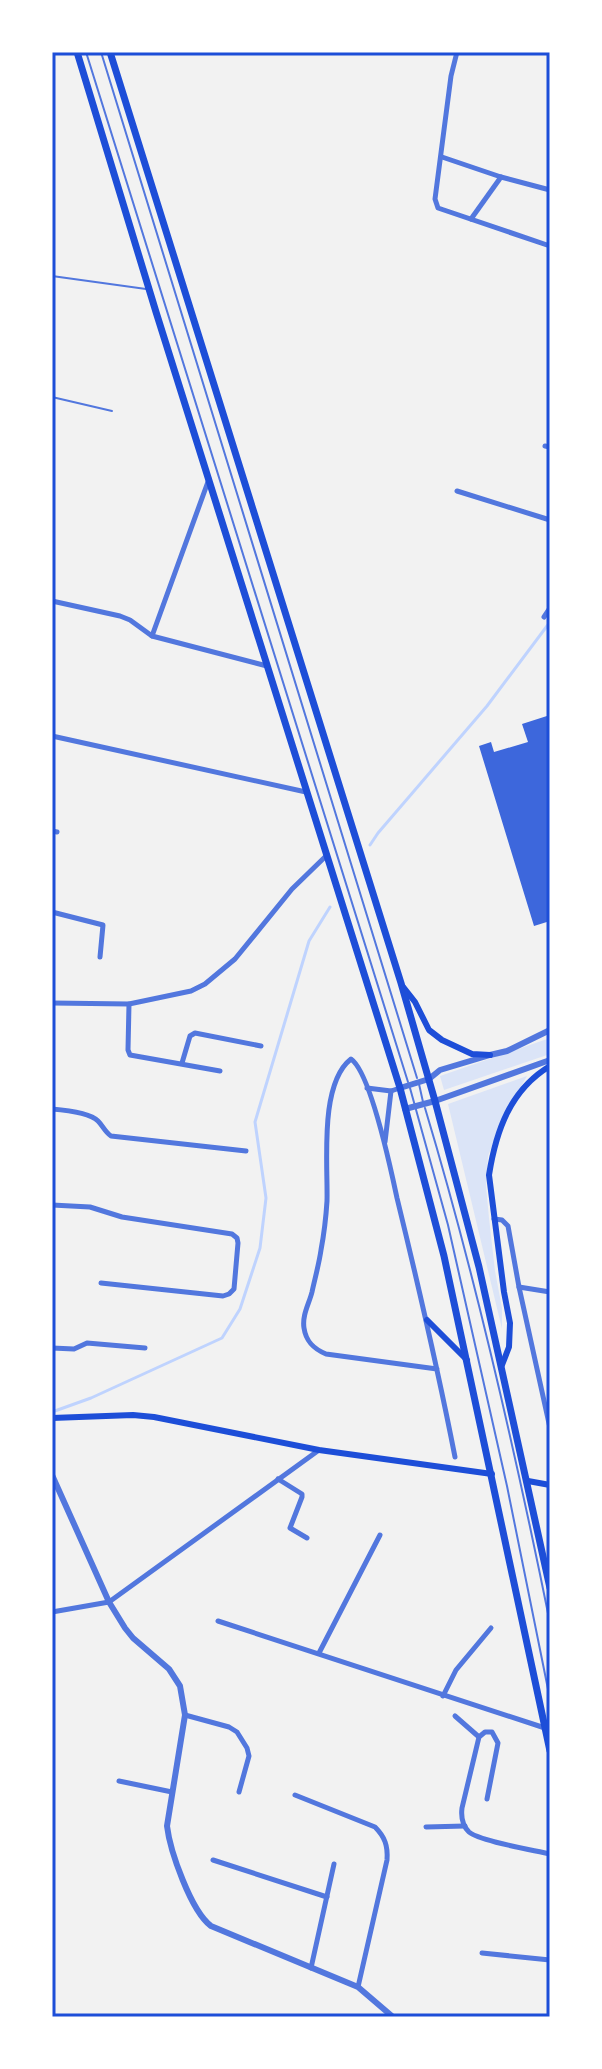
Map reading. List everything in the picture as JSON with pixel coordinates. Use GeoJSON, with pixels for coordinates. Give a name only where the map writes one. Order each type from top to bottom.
{"type":"FeatureCollection","features":[{"type":"Feature","properties":{"kind":"main road"},"geometry":{"type":"LineString","coordinates":[[77,52],[400,1088],[468,1361],[550,1751]]}},
{"type":"Feature","properties":{"kind":"main road"},"geometry":{"type":"LineString","coordinates":[[110,52],[429,1079],[479,1267],[550,1588]]}},
{"type":"Feature","properties":{"kind":"main road"},"geometry":{"type":"LineString","coordinates":[[401,983],[429,1030],[457,1048],[472,1054],[490,1055]]}},
{"type":"Feature","properties":{"kind":"main road"},"geometry":{"type":"LineString","coordinates":[[502,1365],[509,1347],[510,1323],[489,1175],[496,1138],[516,1098],[550,1063]]}},
{"type":"Feature","properties":{"kind":"main road"},"geometry":{"type":"LineString","coordinates":[[427,1320],[468,1361]]}},
{"type":"Feature","properties":{"kind":"main road"},"geometry":{"type":"LineString","coordinates":[[53,1417],[154,1417],[319,1450],[492,1474]]}},
{"type":"Feature","properties":{"kind":"main road"},"geometry":{"type":"LineString","coordinates":[[528,1481],[550,1485]]}},
{"type":"Feature","properties":{"kind":"street"},"geometry":{"type":"LineString","coordinates":[[457,52],[435,199],[438,208],[549,243]]}},
{"type":"Feature","properties":{"kind":"street"},"geometry":{"type":"LineString","coordinates":[[442,157],[550,190]]}},
{"type":"Feature","properties":{"kind":"street"},"geometry":{"type":"LineString","coordinates":[[471,219],[501,177]]}},
{"type":"Feature","properties":{"kind":"street"},"geometry":{"type":"LineString","coordinates":[[152,636],[209,477]]}},
{"type":"Feature","properties":{"kind":"street"},"geometry":{"type":"LineString","coordinates":[[457,491],[550,520]]}},
{"type":"Feature","properties":{"kind":"street"},"geometry":{"type":"LineString","coordinates":[[52,601],[120,616],[152,636],[267,666]]}},
{"type":"Feature","properties":{"kind":"street"},"geometry":{"type":"LineString","coordinates":[[544,617],[550,608]]}},
{"type":"Feature","properties":{"kind":"street"},"geometry":{"type":"LineString","coordinates":[[52,736],[306,792]]}},
{"type":"Feature","properties":{"kind":"street"},"geometry":{"type":"LineString","coordinates":[[52,1003],[129,1004],[191,991],[205,984],[235,959],[292,889],[326,856]]}},
{"type":"Feature","properties":{"kind":"street"},"geometry":{"type":"LineString","coordinates":[[52,912],[103,925],[100,957]]}},
{"type":"Feature","properties":{"kind":"street"},"geometry":{"type":"LineString","coordinates":[[129,1004],[130,1055],[220,1071]]}},
{"type":"Feature","properties":{"kind":"street"},"geometry":{"type":"LineString","coordinates":[[367,1088],[391,1091],[419,1083],[440,1070],[507,1051],[550,1030]]}},
{"type":"Feature","properties":{"kind":"street"},"geometry":{"type":"LineString","coordinates":[[182,1063],[192,1034],[261,1046]]}},
{"type":"Feature","properties":{"kind":"street"},"geometry":{"type":"LineString","coordinates":[[437,1369],[326,1354],[316,1350],[307,1340],[303,1325],[321,1250],[327,1203],[327,1125],[336,1080],[351,1059],[357,1063],[367,1088],[384,1144],[427,1320],[455,1457]]}},
{"type":"Feature","properties":{"kind":"street"},"geometry":{"type":"LineString","coordinates":[[405,1109],[550,1063]]}},
{"type":"Feature","properties":{"kind":"street"},"geometry":{"type":"LineString","coordinates":[[384,1144],[391,1091]]}},
{"type":"Feature","properties":{"kind":"street"},"geometry":{"type":"LineString","coordinates":[[52,1109],[93,1118],[111,1136],[246,1151]]}},
{"type":"Feature","properties":{"kind":"street"},"geometry":{"type":"LineString","coordinates":[[52,1205],[90,1207],[122,1217],[232,1234],[238,1243],[234,1289],[223,1296],[101,1283]]}},
{"type":"Feature","properties":{"kind":"street"},"geometry":{"type":"LineString","coordinates":[[494,1219],[502,1220],[508,1226],[550,1428]]}},
{"type":"Feature","properties":{"kind":"street"},"geometry":{"type":"LineString","coordinates":[[519,1287],[550,1292]]}},
{"type":"Feature","properties":{"kind":"street"},"geometry":{"type":"LineString","coordinates":[[52,1348],[74,1349],[87,1343],[145,1348]]}},
{"type":"Feature","properties":{"kind":"street"},"geometry":{"type":"LineString","coordinates":[[52,1612],[109,1602],[319,1450]]}},
{"type":"Feature","properties":{"kind":"street"},"geometry":{"type":"LineString","coordinates":[[52,1475],[109,1602],[133,1638],[154,1655],[180,1686],[185,1715],[167,1826],[169,1841],[196,1909],[211,1926],[358,1987],[393,2017]]}},
{"type":"Feature","properties":{"kind":"street"},"geometry":{"type":"LineString","coordinates":[[278,1479],[302,1494],[290,1528],[307,1538]]}},
{"type":"Feature","properties":{"kind":"street"},"geometry":{"type":"LineString","coordinates":[[319,1653],[380,1535]]}},
{"type":"Feature","properties":{"kind":"street"},"geometry":{"type":"LineString","coordinates":[[218,1621],[545,1728]]}},
{"type":"Feature","properties":{"kind":"street"},"geometry":{"type":"LineString","coordinates":[[443,1696],[456,1670],[491,1628]]}},
{"type":"Feature","properties":{"kind":"street"},"geometry":{"type":"LineString","coordinates":[[185,1715],[237,1732],[249,1756],[239,1792]]}},
{"type":"Feature","properties":{"kind":"street"},"geometry":{"type":"LineString","coordinates":[[455,1716],[479,1737]]}},
{"type":"Feature","properties":{"kind":"street"},"geometry":{"type":"LineString","coordinates":[[487,1799],[498,1743],[492,1732],[485,1732],[479,1737],[462,1808],[461,1817],[465,1826],[476,1836],[550,1854]]}},
{"type":"Feature","properties":{"kind":"street"},"geometry":{"type":"LineString","coordinates":[[119,1781],[172,1792]]}},
{"type":"Feature","properties":{"kind":"street"},"geometry":{"type":"LineString","coordinates":[[295,1795],[375,1827],[386,1841],[387,1860],[358,1987]]}},
{"type":"Feature","properties":{"kind":"street"},"geometry":{"type":"LineString","coordinates":[[426,1827],[465,1826]]}},
{"type":"Feature","properties":{"kind":"street"},"geometry":{"type":"LineString","coordinates":[[213,1860],[327,1897]]}},
{"type":"Feature","properties":{"kind":"street"},"geometry":{"type":"LineString","coordinates":[[311,1969],[334,1864]]}},
{"type":"Feature","properties":{"kind":"street"},"geometry":{"type":"LineString","coordinates":[[482,1953],[550,1960]]}},
{"type":"Feature","properties":{"kind":"lane"},"geometry":{"type":"LineString","coordinates":[[86,52],[409,1085],[448,1225],[507,1486],[550,1699]]}},
{"type":"Feature","properties":{"kind":"lane"},"geometry":{"type":"LineString","coordinates":[[101,52],[419,1083],[521,1479],[550,1623]]}},
{"type":"Feature","properties":{"kind":"lane"},"geometry":{"type":"LineString","coordinates":[[52,276],[149,289]]}},
{"type":"Feature","properties":{"kind":"lane"},"geometry":{"type":"LineString","coordinates":[[52,397],[112,411]]}},
{"type":"Feature","properties":{"kind":"shaded area"},"geometry":{"type":"Polygon","coordinates":[[[550,1038],[550,1054],[444,1090],[440,1076],[550,1038]]]}},
{"type":"Feature","properties":{"kind":"shaded area"},"geometry":{"type":"Polygon","coordinates":[[[527,1076],[504,1116],[488,1156],[486,1186],[502,1329],[448,1104],[527,1076]]]}},
{"type":"Feature","properties":{"kind":"building"},"geometry":{"type":"Polygon","coordinates":[[[550,715],[550,921],[534,926],[479,746],[491,742],[494,752],[528,742],[522,724],[550,715]]]}},
{"type":"Feature","properties":{"kind":"waterway"},"geometry":{"type":"LineString","coordinates":[[370,845],[487,706],[550,622]]}},
{"type":"Feature","properties":{"kind":"waterway"},"geometry":{"type":"LineString","coordinates":[[52,1412],[91,1398],[222,1338],[240,1309],[260,1248],[266,1198],[255,1122],[309,941],[330,907]]}}]}
